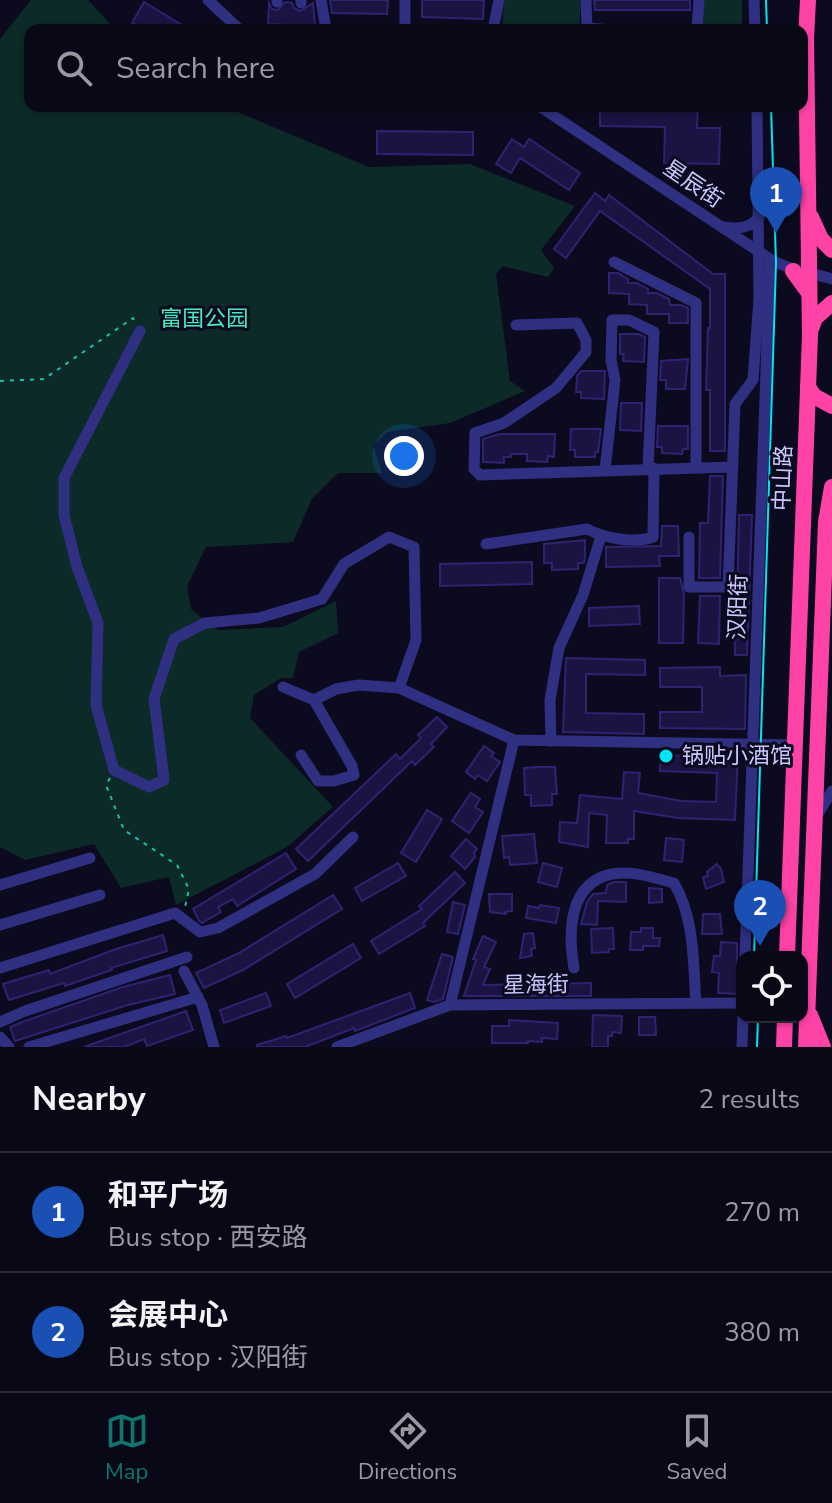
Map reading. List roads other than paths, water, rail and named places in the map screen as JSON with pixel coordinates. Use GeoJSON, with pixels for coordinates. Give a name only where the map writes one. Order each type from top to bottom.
{"type":"FeatureCollection","features":[{"type":"Feature","properties":{"kind":"highway","name":"中山路"},"geometry":{"type":"LineString","coordinates":[[807,24],[808,0]]}},
{"type":"Feature","properties":{"kind":"highway","name":"中山路"},"geometry":{"type":"LineString","coordinates":[[787,951],[810,335],[809,293],[801,272],[808,208],[807,112]]}},
{"type":"Feature","properties":{"kind":"highway"},"geometry":{"type":"LineString","coordinates":[[808,208],[821,239],[832,250]]}},
{"type":"Feature","properties":{"kind":"highway"},"geometry":{"type":"LineString","coordinates":[[810,335],[815,318],[832,303]]}},
{"type":"Feature","properties":{"kind":"highway"},"geometry":{"type":"LineString","coordinates":[[808,387],[814,396],[832,406]]}},
{"type":"Feature","properties":{"kind":"highway","name":"中山路"},"geometry":{"type":"LineString","coordinates":[[808,977],[826,522],[832,487]]}},
{"type":"Feature","properties":{"kind":"highway"},"geometry":{"type":"LineString","coordinates":[[808,1004],[823,1047]]}},
{"type":"Feature","properties":{"kind":"highway"},"geometry":{"type":"LineString","coordinates":[[784,1047],[785,1023]]}},
{"type":"Feature","properties":{"kind":"highway","name":"中山路"},"geometry":{"type":"LineString","coordinates":[[806,1023],[806,1047]]}},
{"type":"Feature","properties":{"kind":"street"},"geometry":{"type":"LineString","coordinates":[[208,0],[234,24]]}},
{"type":"Feature","properties":{"kind":"street"},"geometry":{"type":"LineString","coordinates":[[321,0],[325,24]]}},
{"type":"Feature","properties":{"kind":"street"},"geometry":{"type":"LineString","coordinates":[[405,0],[405,24]]}},
{"type":"Feature","properties":{"kind":"street"},"geometry":{"type":"LineString","coordinates":[[494,24],[499,0]]}},
{"type":"Feature","properties":{"kind":"street"},"geometry":{"type":"LineString","coordinates":[[586,0],[587,24]]}},
{"type":"Feature","properties":{"kind":"street"},"geometry":{"type":"LineString","coordinates":[[697,24],[699,0]]}},
{"type":"Feature","properties":{"kind":"street"},"geometry":{"type":"LineString","coordinates":[[754,0],[755,24]]}},
{"type":"Feature","properties":{"kind":"street","name":"星辰街"},"geometry":{"type":"LineString","coordinates":[[548,112],[766,256],[801,272],[832,279]]}},
{"type":"Feature","properties":{"kind":"street"},"geometry":{"type":"LineString","coordinates":[[689,537],[689,587],[728,587],[735,404],[753,380],[766,256],[760,215],[757,112]]}},
{"type":"Feature","properties":{"kind":"street"},"geometry":{"type":"LineString","coordinates":[[722,227],[743,228],[752,225],[760,215]]}},
{"type":"Feature","properties":{"kind":"street","name":"汉阳街"},"geometry":{"type":"LineString","coordinates":[[745,951],[766,256]]}},
{"type":"Feature","properties":{"kind":"street"},"geometry":{"type":"LineString","coordinates":[[614,262],[696,303],[696,466]]}},
{"type":"Feature","properties":{"kind":"street"},"geometry":{"type":"LineString","coordinates":[[486,544],[587,529],[601,536],[645,540],[653,537],[654,332],[629,320],[612,320],[611,360],[615,380],[605,470]]}},
{"type":"Feature","properties":{"kind":"street"},"geometry":{"type":"LineString","coordinates":[[516,325],[577,323],[586,340],[586,352],[556,388],[504,423],[475,433],[474,469],[480,475],[733,467]]}},
{"type":"Feature","properties":{"kind":"street"},"geometry":{"type":"LineString","coordinates":[[140,331],[64,478],[64,515],[77,567],[98,623],[96,705],[114,770],[149,787],[164,780],[154,699],[174,639],[205,623],[259,618],[322,599],[344,564],[389,537],[414,547],[416,640],[399,688]]}},
{"type":"Feature","properties":{"kind":"street"},"geometry":{"type":"LineString","coordinates":[[551,741],[550,700],[559,648],[583,595],[601,536]]}},
{"type":"Feature","properties":{"kind":"street"},"geometry":{"type":"LineString","coordinates":[[314,700],[336,689],[359,685],[399,688],[514,740],[795,745]]}},
{"type":"Feature","properties":{"kind":"street"},"geometry":{"type":"LineString","coordinates":[[283,687],[314,700],[352,766],[354,775],[334,781],[318,781],[301,755]]}},
{"type":"Feature","properties":{"kind":"street"},"geometry":{"type":"LineString","coordinates":[[818,739],[832,750]]}},
{"type":"Feature","properties":{"kind":"street"},"geometry":{"type":"LineString","coordinates":[[450,1005],[514,740]]}},
{"type":"Feature","properties":{"kind":"street"},"geometry":{"type":"LineString","coordinates":[[815,820],[832,791]]}},
{"type":"Feature","properties":{"kind":"street"},"geometry":{"type":"LineString","coordinates":[[0,968],[175,913],[200,932],[218,928],[315,874],[353,837]]}},
{"type":"Feature","properties":{"kind":"street"},"geometry":{"type":"LineString","coordinates":[[0,885],[90,858]]}},
{"type":"Feature","properties":{"kind":"street"},"geometry":{"type":"LineString","coordinates":[[574,968],[570,944],[573,910],[586,887],[611,874],[641,874],[674,883],[683,899],[690,929],[696,1003]]}},
{"type":"Feature","properties":{"kind":"street"},"geometry":{"type":"LineString","coordinates":[[0,925],[100,895]]}},
{"type":"Feature","properties":{"kind":"street"},"geometry":{"type":"LineString","coordinates":[[0,1022],[187,957]]}},
{"type":"Feature","properties":{"kind":"street"},"geometry":{"type":"LineString","coordinates":[[184,971],[198,997],[214,1047]]}},
{"type":"Feature","properties":{"kind":"street"},"geometry":{"type":"LineString","coordinates":[[29,1047],[198,997]]}},
{"type":"Feature","properties":{"kind":"street","name":"星海街"},"geometry":{"type":"LineString","coordinates":[[337,1047],[450,1005],[736,1003]]}},
{"type":"Feature","properties":{"kind":"street"},"geometry":{"type":"LineString","coordinates":[[742,1047],[743,1023]]}},
{"type":"Feature","properties":{"kind":"street"},"geometry":{"type":"LineString","coordinates":[[0,1037],[9,1047]]}},
{"type":"Feature","properties":{"kind":"tram line"},"geometry":{"type":"LineString","coordinates":[[766,0],[767,24]]}},
{"type":"Feature","properties":{"kind":"tram line"},"geometry":{"type":"LineString","coordinates":[[754,951],[776,263],[771,112]]}},
{"type":"Feature","properties":{"kind":"tram line"},"geometry":{"type":"LineString","coordinates":[[757,1047],[758,1023]]}},
{"type":"Feature","properties":{"kind":"place","name":"和平广场"},"geometry":{"type":"Point","coordinates":[776,233]}},
{"type":"Feature","properties":{"kind":"place","name":"锅贴小酒馆"},"geometry":{"type":"Point","coordinates":[666,756]}},
{"type":"Feature","properties":{"kind":"place","name":"会展中心"},"geometry":{"type":"Point","coordinates":[760,946]}},
{"type":"Feature","properties":{"kind":"park label","name":"富国公园"},"geometry":{"type":"Point","coordinates":[204,319]}}]}
